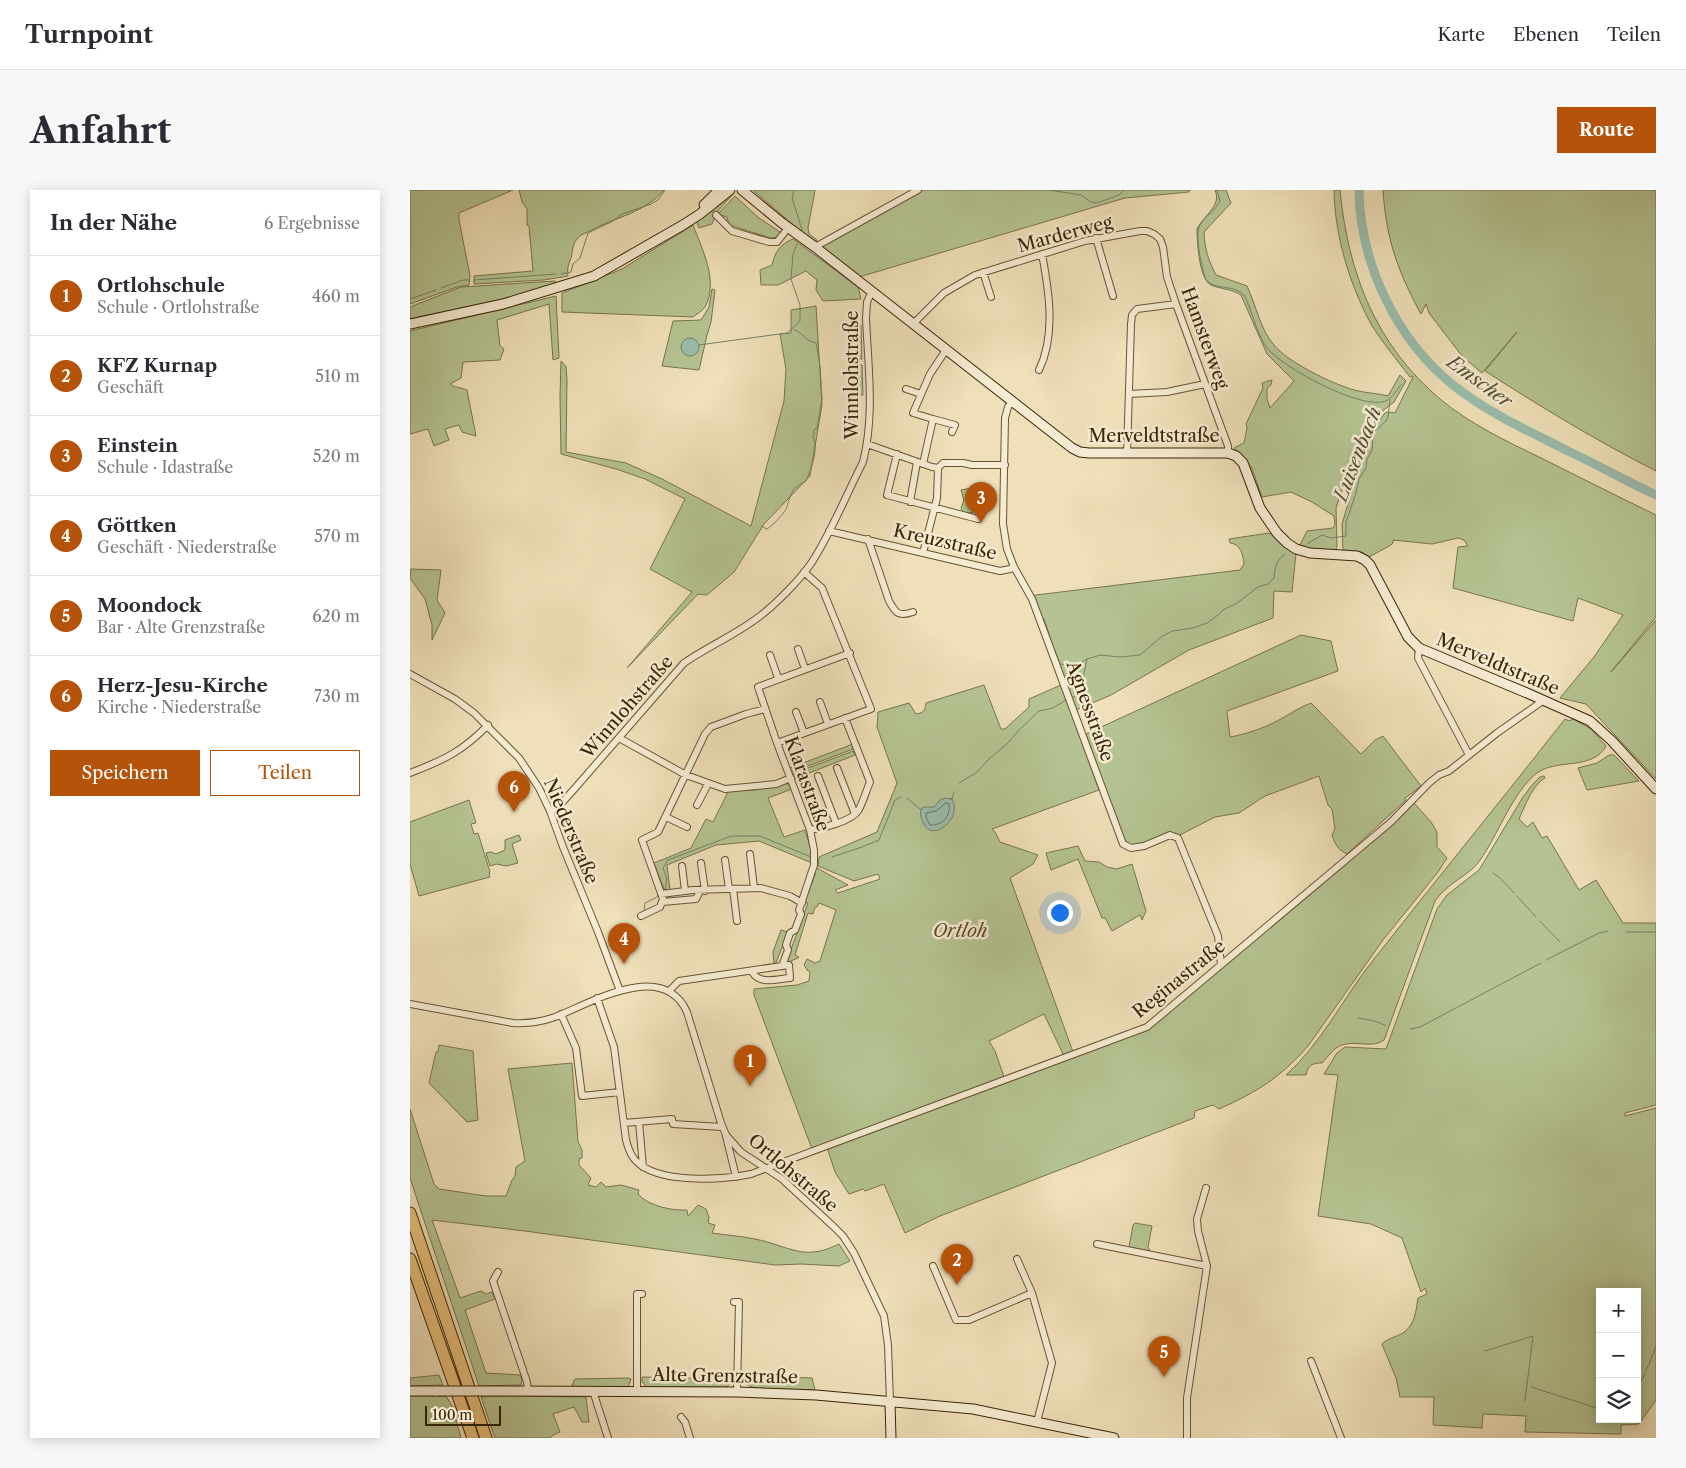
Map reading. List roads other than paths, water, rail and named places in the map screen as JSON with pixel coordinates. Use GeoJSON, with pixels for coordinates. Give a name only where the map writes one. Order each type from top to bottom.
{"type":"FeatureCollection","features":[{"type":"Feature","properties":{"kind":"highway"},"geometry":{"type":"LineString","coordinates":[[410,1213],[486,1438]]}},
{"type":"Feature","properties":{"kind":"highway"},"geometry":{"type":"LineString","coordinates":[[410,1259],[474,1438]]}},
{"type":"Feature","properties":{"kind":"main road"},"geometry":{"type":"LineString","coordinates":[[410,324],[503,304],[594,276],[700,214],[730,190]]}},
{"type":"Feature","properties":{"kind":"main road","name":"Merveldtstraße"},"geometry":{"type":"LineString","coordinates":[[742,190],[788,228],[816,247],[1072,448],[1080,452],[1127,454],[1228,453],[1240,460],[1260,508],[1286,543],[1306,552],[1358,556],[1368,562],[1408,637],[1419,648],[1544,700],[1597,726],[1656,790]]}},
{"type":"Feature","properties":{"kind":"main road"},"geometry":{"type":"LineString","coordinates":[[692,219],[716,192]]}},
{"type":"Feature","properties":{"kind":"main road","name":"Alte Grenzstraße"},"geometry":{"type":"LineString","coordinates":[[410,1391],[528,1390],[816,1394],[972,1409],[1114,1438]]}},
{"type":"Feature","properties":{"kind":"main road"},"geometry":{"type":"LineString","coordinates":[[890,1402],[890,1438]]}},
{"type":"Feature","properties":{"kind":"street"},"geometry":{"type":"LineString","coordinates":[[816,247],[918,190]]}},
{"type":"Feature","properties":{"kind":"street"},"geometry":{"type":"LineString","coordinates":[[716,216],[732,231],[769,242],[777,242],[788,228]]}},
{"type":"Feature","properties":{"kind":"street","name":"Marderweg"},"geometry":{"type":"LineString","coordinates":[[913,324],[944,293],[983,272],[1096,238],[1140,231],[1154,234]]}},
{"type":"Feature","properties":{"kind":"street","name":"Hamsterweg"},"geometry":{"type":"LineString","coordinates":[[1154,234],[1160,239],[1163,247],[1167,277],[1228,446],[1228,453]]}},
{"type":"Feature","properties":{"kind":"street"},"geometry":{"type":"LineString","coordinates":[[1096,238],[1113,296]]}},
{"type":"Feature","properties":{"kind":"street"},"geometry":{"type":"LineString","coordinates":[[1039,370],[1046,350],[1049,320],[1048,290],[1042,254]]}},
{"type":"Feature","properties":{"kind":"street"},"geometry":{"type":"LineString","coordinates":[[983,272],[991,297]]}},
{"type":"Feature","properties":{"kind":"street","name":"Winnlohstraße"},"geometry":{"type":"LineString","coordinates":[[550,812],[563,802],[684,663],[728,638],[758,618],[812,562],[862,462],[867,444],[870,413],[866,318],[867,302],[872,291]]}},
{"type":"Feature","properties":{"kind":"street"},"geometry":{"type":"LineString","coordinates":[[1127,454],[1132,315],[1137,309],[1176,304]]}},
{"type":"Feature","properties":{"kind":"street"},"geometry":{"type":"LineString","coordinates":[[946,350],[930,374],[913,413],[954,425],[952,432]]}},
{"type":"Feature","properties":{"kind":"street"},"geometry":{"type":"LineString","coordinates":[[1130,394],[1167,392],[1205,384]]}},
{"type":"Feature","properties":{"kind":"street"},"geometry":{"type":"LineString","coordinates":[[906,389],[921,394]]}},
{"type":"Feature","properties":{"kind":"street","name":"Agnesstraße"},"geometry":{"type":"LineString","coordinates":[[1012,402],[1008,407],[1005,418],[1003,524],[1007,549],[1014,567],[1032,599],[1123,844],[1131,848],[1144,846],[1170,835],[1178,838],[1218,936],[1221,965]]}},
{"type":"Feature","properties":{"kind":"street"},"geometry":{"type":"LineString","coordinates":[[910,502],[933,419]]}},
{"type":"Feature","properties":{"kind":"street"},"geometry":{"type":"LineString","coordinates":[[867,444],[938,468]]}},
{"type":"Feature","properties":{"kind":"street"},"geometry":{"type":"LineString","coordinates":[[896,454],[887,495],[934,509],[978,519]]}},
{"type":"Feature","properties":{"kind":"street"},"geometry":{"type":"LineString","coordinates":[[923,553],[937,498],[938,468],[943,463],[1005,465]]}},
{"type":"Feature","properties":{"kind":"street","name":"Kreuzstraße"},"geometry":{"type":"LineString","coordinates":[[829,531],[1000,571],[1014,567]]}},
{"type":"Feature","properties":{"kind":"street","name":"Kreuzstraße"},"geometry":{"type":"LineString","coordinates":[[868,540],[889,601],[896,613],[904,615],[913,612]]}},
{"type":"Feature","properties":{"kind":"street"},"geometry":{"type":"LineString","coordinates":[[777,743],[871,709],[850,653],[822,588],[804,572]]}},
{"type":"Feature","properties":{"kind":"street"},"geometry":{"type":"LineString","coordinates":[[1419,648],[1418,658],[1469,755]]}},
{"type":"Feature","properties":{"kind":"street"},"geometry":{"type":"LineString","coordinates":[[798,649],[805,669]]}},
{"type":"Feature","properties":{"kind":"street","name":"Klarastraße"},"geometry":{"type":"LineString","coordinates":[[782,966],[788,950],[786,945],[790,932],[795,930],[801,914],[799,910],[814,865],[814,850],[810,830],[758,687],[778,678],[850,653]]}},
{"type":"Feature","properties":{"kind":"street"},"geometry":{"type":"LineString","coordinates":[[770,655],[778,678]]}},
{"type":"Feature","properties":{"kind":"street","name":"Niederstraße"},"geometry":{"type":"LineString","coordinates":[[410,674],[455,699],[488,725],[519,758],[539,788],[620,991]]}},
{"type":"Feature","properties":{"kind":"street","name":"Reginastraße"},"geometry":{"type":"LineString","coordinates":[[643,1167],[677,1177],[721,1180],[751,1174],[1147,1028],[1391,822],[1429,783],[1449,771],[1544,700]]}},
{"type":"Feature","properties":{"kind":"street"},"geometry":{"type":"LineString","coordinates":[[820,702],[828,724]]}},
{"type":"Feature","properties":{"kind":"street"},"geometry":{"type":"LineString","coordinates":[[641,916],[660,907],[663,899],[642,840],[658,832],[705,734],[710,727],[765,709]]}},
{"type":"Feature","properties":{"kind":"street"},"geometry":{"type":"LineString","coordinates":[[796,712],[804,733]]}},
{"type":"Feature","properties":{"kind":"street"},"geometry":{"type":"LineString","coordinates":[[810,830],[825,827],[855,814],[859,810],[870,782],[845,718]]}},
{"type":"Feature","properties":{"kind":"street"},"geometry":{"type":"LineString","coordinates":[[410,773],[450,757],[472,742],[488,725]]}},
{"type":"Feature","properties":{"kind":"street"},"geometry":{"type":"LineString","coordinates":[[619,738],[686,774],[708,784],[725,788],[776,784],[791,778]]}},
{"type":"Feature","properties":{"kind":"street"},"geometry":{"type":"LineString","coordinates":[[837,768],[855,814]]}},
{"type":"Feature","properties":{"kind":"street"},"geometry":{"type":"LineString","coordinates":[[818,776],[836,823]]}},
{"type":"Feature","properties":{"kind":"street"},"geometry":{"type":"LineString","coordinates":[[697,805],[708,784]]}},
{"type":"Feature","properties":{"kind":"street"},"geometry":{"type":"LineString","coordinates":[[666,817],[687,827]]}},
{"type":"Feature","properties":{"kind":"street"},"geometry":{"type":"LineString","coordinates":[[750,854],[754,888]]}},
{"type":"Feature","properties":{"kind":"street"},"geometry":{"type":"LineString","coordinates":[[726,860],[737,921]]}},
{"type":"Feature","properties":{"kind":"street"},"geometry":{"type":"LineString","coordinates":[[662,902],[696,899],[702,891],[701,863]]}},
{"type":"Feature","properties":{"kind":"street"},"geometry":{"type":"LineString","coordinates":[[682,866],[685,891]]}},
{"type":"Feature","properties":{"kind":"street"},"geometry":{"type":"LineString","coordinates":[[661,894],[685,891],[761,888],[790,896],[802,903]]}},
{"type":"Feature","properties":{"kind":"street","name":"Klarastraße"},"geometry":{"type":"LineString","coordinates":[[669,992],[679,982],[782,966],[789,966],[790,978],[761,980],[752,972]]}},
{"type":"Feature","properties":{"kind":"street"},"geometry":{"type":"LineString","coordinates":[[410,1004],[526,1024],[561,1014],[606,994],[654,987],[669,992]]}},
{"type":"Feature","properties":{"kind":"street","name":"Ortlohstraße"},"geometry":{"type":"LineString","coordinates":[[669,992],[677,996],[687,1012],[726,1135],[741,1152],[782,1179],[833,1226],[843,1236],[854,1253],[884,1316],[888,1345],[890,1402]]}},
{"type":"Feature","properties":{"kind":"street"},"geometry":{"type":"LineString","coordinates":[[597,998],[614,1047],[626,1140],[630,1153],[643,1167]]}},
{"type":"Feature","properties":{"kind":"street"},"geometry":{"type":"LineString","coordinates":[[561,1014],[576,1048],[582,1096],[620,1092]]}},
{"type":"Feature","properties":{"kind":"street"},"geometry":{"type":"LineString","coordinates":[[624,1123],[672,1120],[673,1124],[722,1127]]}},
{"type":"Feature","properties":{"kind":"street"},"geometry":{"type":"LineString","coordinates":[[639,1122],[643,1167]]}},
{"type":"Feature","properties":{"kind":"street","name":"Ortlohstraße"},"geometry":{"type":"LineString","coordinates":[[726,1135],[736,1177]]}},
{"type":"Feature","properties":{"kind":"street"},"geometry":{"type":"LineString","coordinates":[[1187,1438],[1187,1398],[1207,1266],[1198,1231],[1197,1219],[1206,1188]]}},
{"type":"Feature","properties":{"kind":"street"},"geometry":{"type":"LineString","coordinates":[[1096,1244],[1207,1266]]}},
{"type":"Feature","properties":{"kind":"street"},"geometry":{"type":"LineString","coordinates":[[1017,1259],[1032,1293],[1052,1363],[1038,1422]]}},
{"type":"Feature","properties":{"kind":"street"},"geometry":{"type":"LineString","coordinates":[[933,1266],[956,1320],[969,1320],[1032,1293]]}},
{"type":"Feature","properties":{"kind":"street"},"geometry":{"type":"LineString","coordinates":[[498,1272],[493,1281],[528,1390]]}},
{"type":"Feature","properties":{"kind":"street"},"geometry":{"type":"LineString","coordinates":[[637,1391],[637,1294],[642,1294]]}},
{"type":"Feature","properties":{"kind":"street"},"geometry":{"type":"LineString","coordinates":[[734,1302],[739,1302],[738,1392]]}},
{"type":"Feature","properties":{"kind":"street"},"geometry":{"type":"LineString","coordinates":[[1311,1361],[1340,1438]]}},
{"type":"Feature","properties":{"kind":"street"},"geometry":{"type":"LineString","coordinates":[[593,1391],[608,1438]]}},
{"type":"Feature","properties":{"kind":"street"},"geometry":{"type":"LineString","coordinates":[[681,1417],[685,1422],[690,1438]]}},
{"type":"Feature","properties":{"kind":"water"},"geometry":{"type":"Polygon","coordinates":[[[690,338],[696,341],[699,347],[696,353],[690,356],[684,353],[681,347],[684,341],[690,338]]]}},
{"type":"Feature","properties":{"kind":"water"},"geometry":{"type":"Polygon","coordinates":[[[945,798],[952,799],[954,814],[945,826],[940,829],[934,831],[928,829],[921,819],[921,809],[924,807],[934,807],[940,800],[945,798]]]}},
{"type":"Feature","properties":{"kind":"waterway"},"geometry":{"type":"LineString","coordinates":[[561,274],[571,272],[573,264],[580,258],[588,233],[613,221],[622,214],[651,204],[658,200],[665,190]]}},
{"type":"Feature","properties":{"kind":"waterway"},"geometry":{"type":"LineString","coordinates":[[794,190],[792,198],[802,230]]}},
{"type":"Feature","properties":{"kind":"waterway"},"geometry":{"type":"LineString","coordinates":[[1049,190],[1081,195],[1091,202],[1097,203],[1119,195],[1124,190]]}},
{"type":"Feature","properties":{"kind":"waterway"},"geometry":{"type":"LineString","coordinates":[[1217,190],[1220,201],[1202,222],[1198,230],[1199,252],[1206,280],[1244,295],[1259,334],[1267,348],[1275,356],[1305,376],[1359,400],[1386,401],[1393,396],[1402,384]]}},
{"type":"Feature","properties":{"kind":"waterway","name":"Emscher"},"geometry":{"type":"LineString","coordinates":[[1359,190],[1366,245],[1374,272],[1398,322],[1414,345],[1433,366],[1453,385],[1494,413],[1656,495]]}},
{"type":"Feature","properties":{"kind":"waterway"},"geometry":{"type":"LineString","coordinates":[[699,345],[787,333],[800,321],[800,305],[791,279],[793,254],[797,244]]}},
{"type":"Feature","properties":{"kind":"waterway"},"geometry":{"type":"LineString","coordinates":[[474,280],[556,274]]}},
{"type":"Feature","properties":{"kind":"waterway"},"geometry":{"type":"LineString","coordinates":[[441,288],[463,280],[469,280]]}},
{"type":"Feature","properties":{"kind":"waterway"},"geometry":{"type":"LineString","coordinates":[[410,299],[436,290]]}},
{"type":"Feature","properties":{"kind":"waterway"},"geometry":{"type":"LineString","coordinates":[[761,526],[767,529],[783,514],[796,487],[806,481],[815,453],[813,437],[814,430],[817,428],[822,398],[816,343],[808,340],[793,329]]}},
{"type":"Feature","properties":{"kind":"waterway","name":"Luisenbach"},"geometry":{"type":"LineString","coordinates":[[1307,544],[1322,535],[1331,538],[1346,536],[1346,522],[1359,479],[1366,468],[1367,459],[1372,450],[1375,431],[1388,417],[1390,400]]}},
{"type":"Feature","properties":{"kind":"waterway","name":"Luisenbach"},"geometry":{"type":"LineString","coordinates":[[1072,698],[1080,693],[1087,659],[1100,655],[1120,657],[1140,655],[1161,637],[1172,631],[1193,628],[1207,623],[1258,587],[1268,584],[1274,578],[1278,561],[1285,554]]}},
{"type":"Feature","properties":{"kind":"waterway"},"geometry":{"type":"LineString","coordinates":[[1044,619],[1051,640]]}},
{"type":"Feature","properties":{"kind":"waterway"},"geometry":{"type":"LineString","coordinates":[[1053,646],[1060,664],[1076,665],[1087,659]]}},
{"type":"Feature","properties":{"kind":"waterway"},"geometry":{"type":"LineString","coordinates":[[959,783],[976,773],[1039,711],[1053,708],[1066,700]]}},
{"type":"Feature","properties":{"kind":"waterway"},"geometry":{"type":"LineString","coordinates":[[950,799],[952,799],[954,792]]}},
{"type":"Feature","properties":{"kind":"waterway"},"geometry":{"type":"LineString","coordinates":[[832,857],[879,840],[895,800],[901,797]]}},
{"type":"Feature","properties":{"kind":"waterway"},"geometry":{"type":"LineString","coordinates":[[907,798],[921,810]]}},
{"type":"Feature","properties":{"kind":"waterway"},"geometry":{"type":"LineString","coordinates":[[665,890],[667,879],[663,868],[668,860],[731,836],[760,836],[811,857]]}},
{"type":"Feature","properties":{"kind":"waterway"},"geometry":{"type":"LineString","coordinates":[[1493,873],[1514,893]]}},
{"type":"Feature","properties":{"kind":"waterway"},"geometry":{"type":"LineString","coordinates":[[644,911],[645,903],[658,895]]}},
{"type":"Feature","properties":{"kind":"waterway"},"geometry":{"type":"LineString","coordinates":[[1517,896],[1536,917]]}},
{"type":"Feature","properties":{"kind":"waterway"},"geometry":{"type":"LineString","coordinates":[[1540,921],[1560,942]]}},
{"type":"Feature","properties":{"kind":"waterway"},"geometry":{"type":"LineString","coordinates":[[1546,960],[1599,933],[1608,931]]}},
{"type":"Feature","properties":{"kind":"waterway"},"geometry":{"type":"LineString","coordinates":[[1626,932],[1656,932]]}},
{"type":"Feature","properties":{"kind":"waterway"},"geometry":{"type":"LineString","coordinates":[[1410,1029],[1420,1027],[1541,963]]}},
{"type":"Feature","properties":{"kind":"waterway"},"geometry":{"type":"LineString","coordinates":[[1358,1018],[1386,1026]]}},
{"type":"Feature","properties":{"kind":"waterway"},"geometry":{"type":"LineString","coordinates":[[1485,1351],[1533,1336],[1525,1401]]}},
{"type":"Feature","properties":{"kind":"waterway"},"geometry":{"type":"LineString","coordinates":[[1649,1365],[1656,1346]]}},
{"type":"Feature","properties":{"kind":"waterway"},"geometry":{"type":"LineString","coordinates":[[1646,1371],[1648,1366]]}},
{"type":"Feature","properties":{"kind":"waterway"},"geometry":{"type":"LineString","coordinates":[[1641,1382],[1645,1373]]}},
{"type":"Feature","properties":{"kind":"waterway"},"geometry":{"type":"LineString","coordinates":[[1531,1387],[1596,1408]]}},
{"type":"Feature","properties":{"kind":"place","name":"Einstein"},"geometry":{"type":"Point","coordinates":[981,523]}},
{"type":"Feature","properties":{"kind":"place","name":"Herz-Jesu-Kirche"},"geometry":{"type":"Point","coordinates":[514,812]}},
{"type":"Feature","properties":{"kind":"place","name":"Göttken"},"geometry":{"type":"Point","coordinates":[624,964]}},
{"type":"Feature","properties":{"kind":"place","name":"Ortlohschule"},"geometry":{"type":"Point","coordinates":[750,1086]}},
{"type":"Feature","properties":{"kind":"place","name":"KFZ Kurnap"},"geometry":{"type":"Point","coordinates":[957,1285]}},
{"type":"Feature","properties":{"kind":"place","name":"Moondock"},"geometry":{"type":"Point","coordinates":[1164,1377]}},
{"type":"Feature","properties":{"kind":"park label","name":"Ortloh"},"geometry":{"type":"Point","coordinates":[960,931]}}]}
